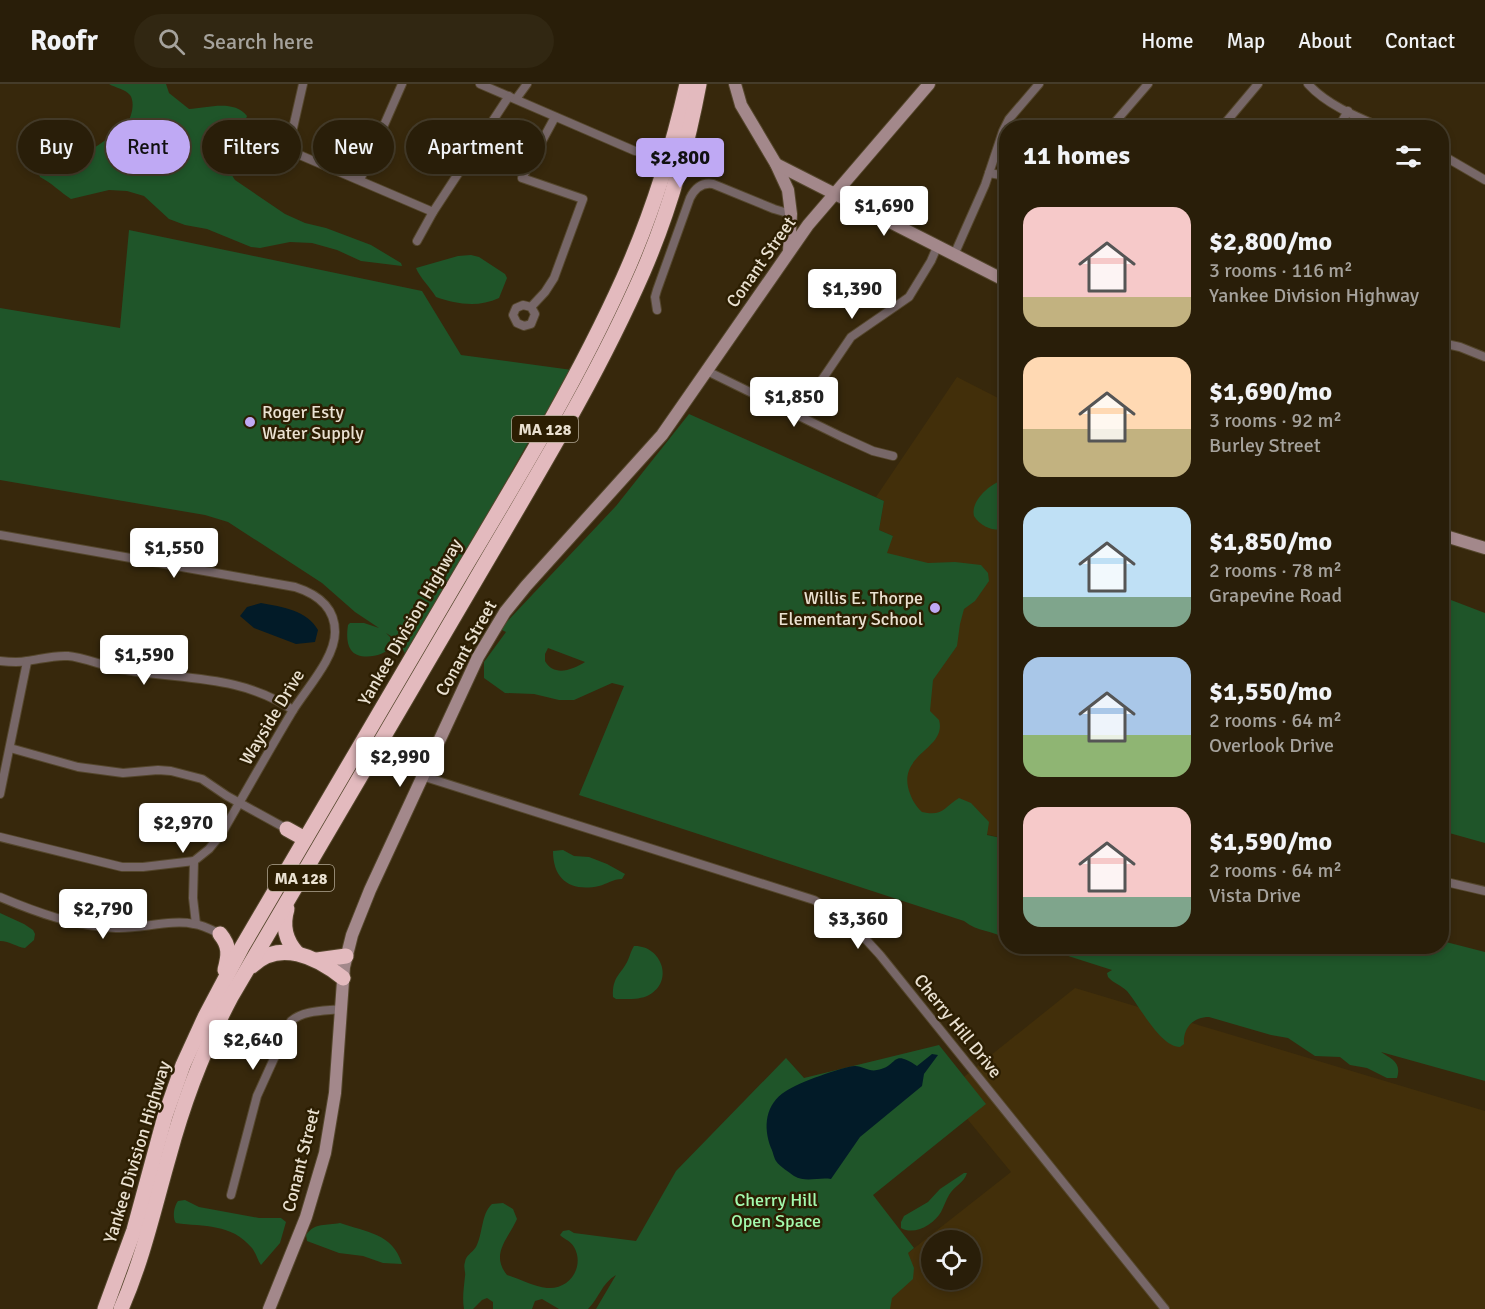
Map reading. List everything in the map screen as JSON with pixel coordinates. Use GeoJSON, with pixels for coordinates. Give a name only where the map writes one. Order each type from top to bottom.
{"type":"FeatureCollection","features":[{"type":"Feature","properties":{"kind":"highway","name":"Yankee Division Highway"},"geometry":{"type":"LineString","coordinates":[[105,1309],[134,1230],[174,1090],[193,1042],[217,993],[267,904],[573,380],[633,256],[660,180],[686,84]]}},
{"type":"Feature","properties":{"kind":"highway","name":"Yankee Division Highway"},"geometry":{"type":"LineString","coordinates":[[121,1309],[147,1238],[186,1099],[207,1045],[243,976],[549,455],[596,370],[654,245],[678,176],[699,84]]}},
{"type":"Feature","properties":{"kind":"highway"},"geometry":{"type":"LineString","coordinates":[[693,115],[704,84]]}},
{"type":"Feature","properties":{"kind":"highway"},"geometry":{"type":"LineString","coordinates":[[287,829],[305,839]]}},
{"type":"Feature","properties":{"kind":"highway"},"geometry":{"type":"LineString","coordinates":[[290,898],[285,915],[285,928],[289,943],[297,953]]}},
{"type":"Feature","properties":{"kind":"highway"},"geometry":{"type":"LineString","coordinates":[[220,934],[241,933],[267,904]]}},
{"type":"Feature","properties":{"kind":"highway"},"geometry":{"type":"LineString","coordinates":[[217,993],[229,952],[228,945],[220,934]]}},
{"type":"Feature","properties":{"kind":"highway"},"geometry":{"type":"LineString","coordinates":[[243,976],[255,963],[272,953],[297,953],[317,960],[343,978]]}},
{"type":"Feature","properties":{"kind":"highway"},"geometry":{"type":"LineString","coordinates":[[317,960],[346,956]]}},
{"type":"Feature","properties":{"kind":"main road"},"geometry":{"type":"LineString","coordinates":[[735,84],[741,105],[776,164],[788,190],[791,214],[788,252]]}},
{"type":"Feature","properties":{"kind":"main road","name":"Conant Street"},"geometry":{"type":"LineString","coordinates":[[269,1309],[306,1217],[320,1174],[335,1093],[346,956],[360,912],[468,675],[505,612],[662,435],[808,225],[929,84]]}},
{"type":"Feature","properties":{"kind":"main road"},"geometry":{"type":"LineString","coordinates":[[776,164],[999,277]]}},
{"type":"Feature","properties":{"kind":"main road"},"geometry":{"type":"LineString","coordinates":[[1449,537],[1485,548]]}},
{"type":"Feature","properties":{"kind":"street"},"geometry":{"type":"LineString","coordinates":[[295,120],[303,84]]}},
{"type":"Feature","properties":{"kind":"street"},"geometry":{"type":"LineString","coordinates":[[360,180],[402,84]]}},
{"type":"Feature","properties":{"kind":"street"},"geometry":{"type":"LineString","coordinates":[[480,84],[635,151]]}},
{"type":"Feature","properties":{"kind":"street"},"geometry":{"type":"LineString","coordinates":[[417,241],[433,212],[513,98],[527,84]]}},
{"type":"Feature","properties":{"kind":"street"},"geometry":{"type":"LineString","coordinates":[[1008,120],[1039,84]]}},
{"type":"Feature","properties":{"kind":"street"},"geometry":{"type":"LineString","coordinates":[[1117,120],[1148,84]]}},
{"type":"Feature","properties":{"kind":"street"},"geometry":{"type":"LineString","coordinates":[[1228,120],[1258,84]]}},
{"type":"Feature","properties":{"kind":"street"},"geometry":{"type":"LineString","coordinates":[[1308,84],[1332,104],[1366,120]]}},
{"type":"Feature","properties":{"kind":"street"},"geometry":{"type":"LineString","coordinates":[[1342,120],[1347,111]]}},
{"type":"Feature","properties":{"kind":"street"},"geometry":{"type":"LineString","coordinates":[[531,307],[554,278],[583,200],[522,178],[555,117]]}},
{"type":"Feature","properties":{"kind":"street"},"geometry":{"type":"LineString","coordinates":[[954,255],[989,173],[999,140]]}},
{"type":"Feature","properties":{"kind":"street"},"geometry":{"type":"LineString","coordinates":[[301,155],[433,212]]}},
{"type":"Feature","properties":{"kind":"street"},"geometry":{"type":"LineString","coordinates":[[1449,159],[1485,180]]}},
{"type":"Feature","properties":{"kind":"street"},"geometry":{"type":"LineString","coordinates":[[989,173],[999,175]]}},
{"type":"Feature","properties":{"kind":"street"},"geometry":{"type":"LineString","coordinates":[[657,310],[657,290],[690,198],[697,188],[709,183],[713,184],[791,214]]}},
{"type":"Feature","properties":{"kind":"street"},"geometry":{"type":"LineString","coordinates":[[798,415],[851,337],[909,297],[937,247]]}},
{"type":"Feature","properties":{"kind":"street"},"geometry":{"type":"LineString","coordinates":[[1449,345],[1485,357]]}},
{"type":"Feature","properties":{"kind":"street"},"geometry":{"type":"LineString","coordinates":[[707,371],[873,451],[893,456]]}},
{"type":"Feature","properties":{"kind":"street","name":"Wayside Drive"},"geometry":{"type":"LineString","coordinates":[[0,535],[308,591],[328,607],[333,618],[335,632],[333,645],[324,663],[293,710],[215,843],[194,861]]}},
{"type":"Feature","properties":{"kind":"street"},"geometry":{"type":"LineString","coordinates":[[0,661],[27,662],[56,656],[71,656],[124,670],[241,685],[265,693],[293,710]]}},
{"type":"Feature","properties":{"kind":"street"},"geometry":{"type":"LineString","coordinates":[[0,794],[27,662]]}},
{"type":"Feature","properties":{"kind":"street"},"geometry":{"type":"LineString","coordinates":[[10,748],[105,771],[123,773],[158,770],[202,779],[239,803],[287,829]]}},
{"type":"Feature","properties":{"kind":"street","name":"Cherry Hill Drive"},"geometry":{"type":"LineString","coordinates":[[422,776],[814,900],[849,921],[880,955],[1165,1309]]}},
{"type":"Feature","properties":{"kind":"street"},"geometry":{"type":"LineString","coordinates":[[0,837],[122,867],[194,861],[193,898],[196,924]]}},
{"type":"Feature","properties":{"kind":"street"},"geometry":{"type":"LineString","coordinates":[[1449,883],[1485,891]]}},
{"type":"Feature","properties":{"kind":"street"},"geometry":{"type":"LineString","coordinates":[[0,897],[45,915],[100,927],[134,928],[181,922],[196,924],[220,934]]}},
{"type":"Feature","properties":{"kind":"street"},"geometry":{"type":"LineString","coordinates":[[231,1195],[256,1096],[291,1021],[306,1013],[341,1009]]}},
{"type":"Feature","properties":{"kind":"shaded area","name":"Willis E. Thorpe Elementary School"},"geometry":{"type":"Polygon","coordinates":[[[957,377],[999,398],[999,837],[917,817],[880,750],[858,622],[893,536],[879,530],[884,501],[876,497],[957,377]]]}},
{"type":"Feature","properties":{"kind":"shaded area"},"geometry":{"type":"Polygon","coordinates":[[[1075,988],[1485,1111],[1485,1309],[864,1309],[880,1283],[908,1253],[921,1243],[921,1290],[981,1290],[981,1230],[937,1230],[1011,1172],[945,1092],[1075,988]]]}},
{"type":"Feature","properties":{"kind":"green space"},"geometry":{"type":"Polygon","coordinates":[[[109,84],[166,84],[169,93],[189,109],[228,106],[242,111],[247,116],[245,120],[202,120],[202,174],[231,174],[235,180],[285,214],[371,245],[401,263],[402,266],[361,261],[337,250],[312,243],[290,242],[260,248],[251,247],[207,229],[169,219],[144,196],[127,191],[109,190],[71,199],[40,177],[39,174],[94,174],[94,147],[106,139],[106,174],[190,174],[190,120],[129,120],[132,98],[126,91],[109,84]]]}},
{"type":"Feature","properties":{"kind":"green space"},"geometry":{"type":"Polygon","coordinates":[[[129,230],[422,291],[461,355],[572,370],[526,446],[407,658],[399,641],[386,633],[390,637],[391,646],[388,650],[371,656],[359,656],[354,653],[348,644],[347,634],[350,623],[364,623],[379,628],[355,612],[322,583],[228,522],[205,515],[0,480],[0,308],[120,328],[129,230]]]}},
{"type":"Feature","properties":{"kind":"green space"},"geometry":{"type":"Polygon","coordinates":[[[458,256],[479,257],[505,274],[507,278],[499,298],[483,303],[467,304],[436,297],[416,268],[458,256]]]}},
{"type":"Feature","properties":{"kind":"green space"},"geometry":{"type":"Polygon","coordinates":[[[689,414],[884,501],[879,530],[893,536],[887,553],[928,563],[955,562],[981,565],[988,573],[989,581],[975,601],[964,609],[957,646],[933,680],[930,711],[939,720],[940,730],[937,738],[911,766],[908,787],[913,801],[922,812],[939,812],[959,798],[971,803],[989,822],[987,835],[999,838],[999,936],[964,921],[579,795],[624,686],[612,683],[574,700],[559,700],[534,694],[505,693],[484,678],[484,662],[506,632],[500,629],[616,506],[689,414]],[[548,648],[545,661],[553,669],[564,670],[585,662],[548,648]]]}},
{"type":"Feature","properties":{"kind":"green space"},"geometry":{"type":"Polygon","coordinates":[[[999,482],[999,530],[997,530],[988,528],[974,516],[975,504],[983,493],[999,482]]]}},
{"type":"Feature","properties":{"kind":"green space"},"geometry":{"type":"Polygon","coordinates":[[[1451,600],[1485,613],[1485,843],[1449,833],[1449,607],[1451,600]]]}},
{"type":"Feature","properties":{"kind":"green space"},"geometry":{"type":"Polygon","coordinates":[[[563,850],[574,856],[589,857],[625,874],[622,879],[599,886],[572,885],[565,882],[556,870],[553,851],[563,850]]]}},
{"type":"Feature","properties":{"kind":"green space"},"geometry":{"type":"Polygon","coordinates":[[[0,913],[33,930],[34,940],[25,948],[0,941],[0,913]]]}},
{"type":"Feature","properties":{"kind":"green space"},"geometry":{"type":"Polygon","coordinates":[[[1449,943],[1485,952],[1485,1081],[1381,1052],[1395,1062],[1398,1068],[1397,1078],[1387,1078],[1367,1068],[1350,1065],[1340,1057],[1315,1056],[1288,1038],[1209,1017],[1198,1019],[1190,1024],[1185,1033],[1184,1044],[1180,1047],[1172,1045],[1150,1024],[1127,991],[1108,977],[1107,973],[1112,970],[1062,954],[1449,954],[1449,943]]]}},
{"type":"Feature","properties":{"kind":"green space"},"geometry":{"type":"Polygon","coordinates":[[[634,946],[643,947],[657,957],[663,973],[661,981],[657,989],[645,997],[616,999],[613,997],[614,984],[634,946]]]}},
{"type":"Feature","properties":{"kind":"green space","name":"Cherry Hill Open Space"},"geometry":{"type":"Polygon","coordinates":[[[939,1045],[986,1104],[873,1195],[914,1248],[908,1253],[914,1268],[913,1279],[892,1298],[890,1309],[596,1309],[616,1275],[607,1282],[588,1309],[559,1309],[542,1299],[535,1301],[532,1309],[493,1309],[493,1302],[487,1298],[473,1309],[464,1309],[464,1266],[468,1256],[476,1247],[486,1213],[492,1204],[503,1203],[513,1209],[517,1219],[500,1253],[502,1267],[507,1275],[532,1285],[555,1288],[569,1281],[578,1262],[574,1247],[560,1235],[563,1231],[569,1230],[574,1233],[636,1241],[676,1171],[786,1058],[804,1078],[939,1045]]]}},
{"type":"Feature","properties":{"kind":"green space"},"geometry":{"type":"Polygon","coordinates":[[[967,1173],[966,1176],[951,1192],[934,1221],[918,1230],[901,1228],[904,1216],[928,1202],[940,1189],[967,1173]]]}},
{"type":"Feature","properties":{"kind":"green space"},"geometry":{"type":"Polygon","coordinates":[[[185,1200],[199,1207],[259,1218],[281,1218],[286,1222],[280,1243],[261,1265],[252,1248],[235,1234],[217,1228],[176,1223],[175,1206],[178,1201],[185,1200]]]}},
{"type":"Feature","properties":{"kind":"green space"},"geometry":{"type":"Polygon","coordinates":[[[340,1223],[377,1235],[385,1240],[398,1254],[402,1264],[383,1263],[363,1256],[339,1253],[307,1241],[306,1235],[313,1228],[340,1223]]]}},
{"type":"Feature","properties":{"kind":"water"},"geometry":{"type":"Polygon","coordinates":[[[261,603],[293,610],[307,618],[318,630],[315,642],[296,644],[254,628],[240,616],[247,607],[261,603]]]}},
{"type":"Feature","properties":{"kind":"water"},"geometry":{"type":"Polygon","coordinates":[[[932,1054],[938,1055],[924,1074],[922,1086],[860,1137],[831,1179],[799,1178],[776,1161],[768,1140],[768,1116],[774,1102],[786,1091],[830,1072],[849,1067],[858,1066],[877,1070],[889,1066],[898,1059],[917,1066],[932,1054]]]}},
{"type":"Feature","properties":{"kind":"place","name":"Roger Esty Water Supply"},"geometry":{"type":"Point","coordinates":[250,422]}},
{"type":"Feature","properties":{"kind":"place","name":"Willis E. Thorpe Elementary School"},"geometry":{"type":"Point","coordinates":[935,608]}}]}
